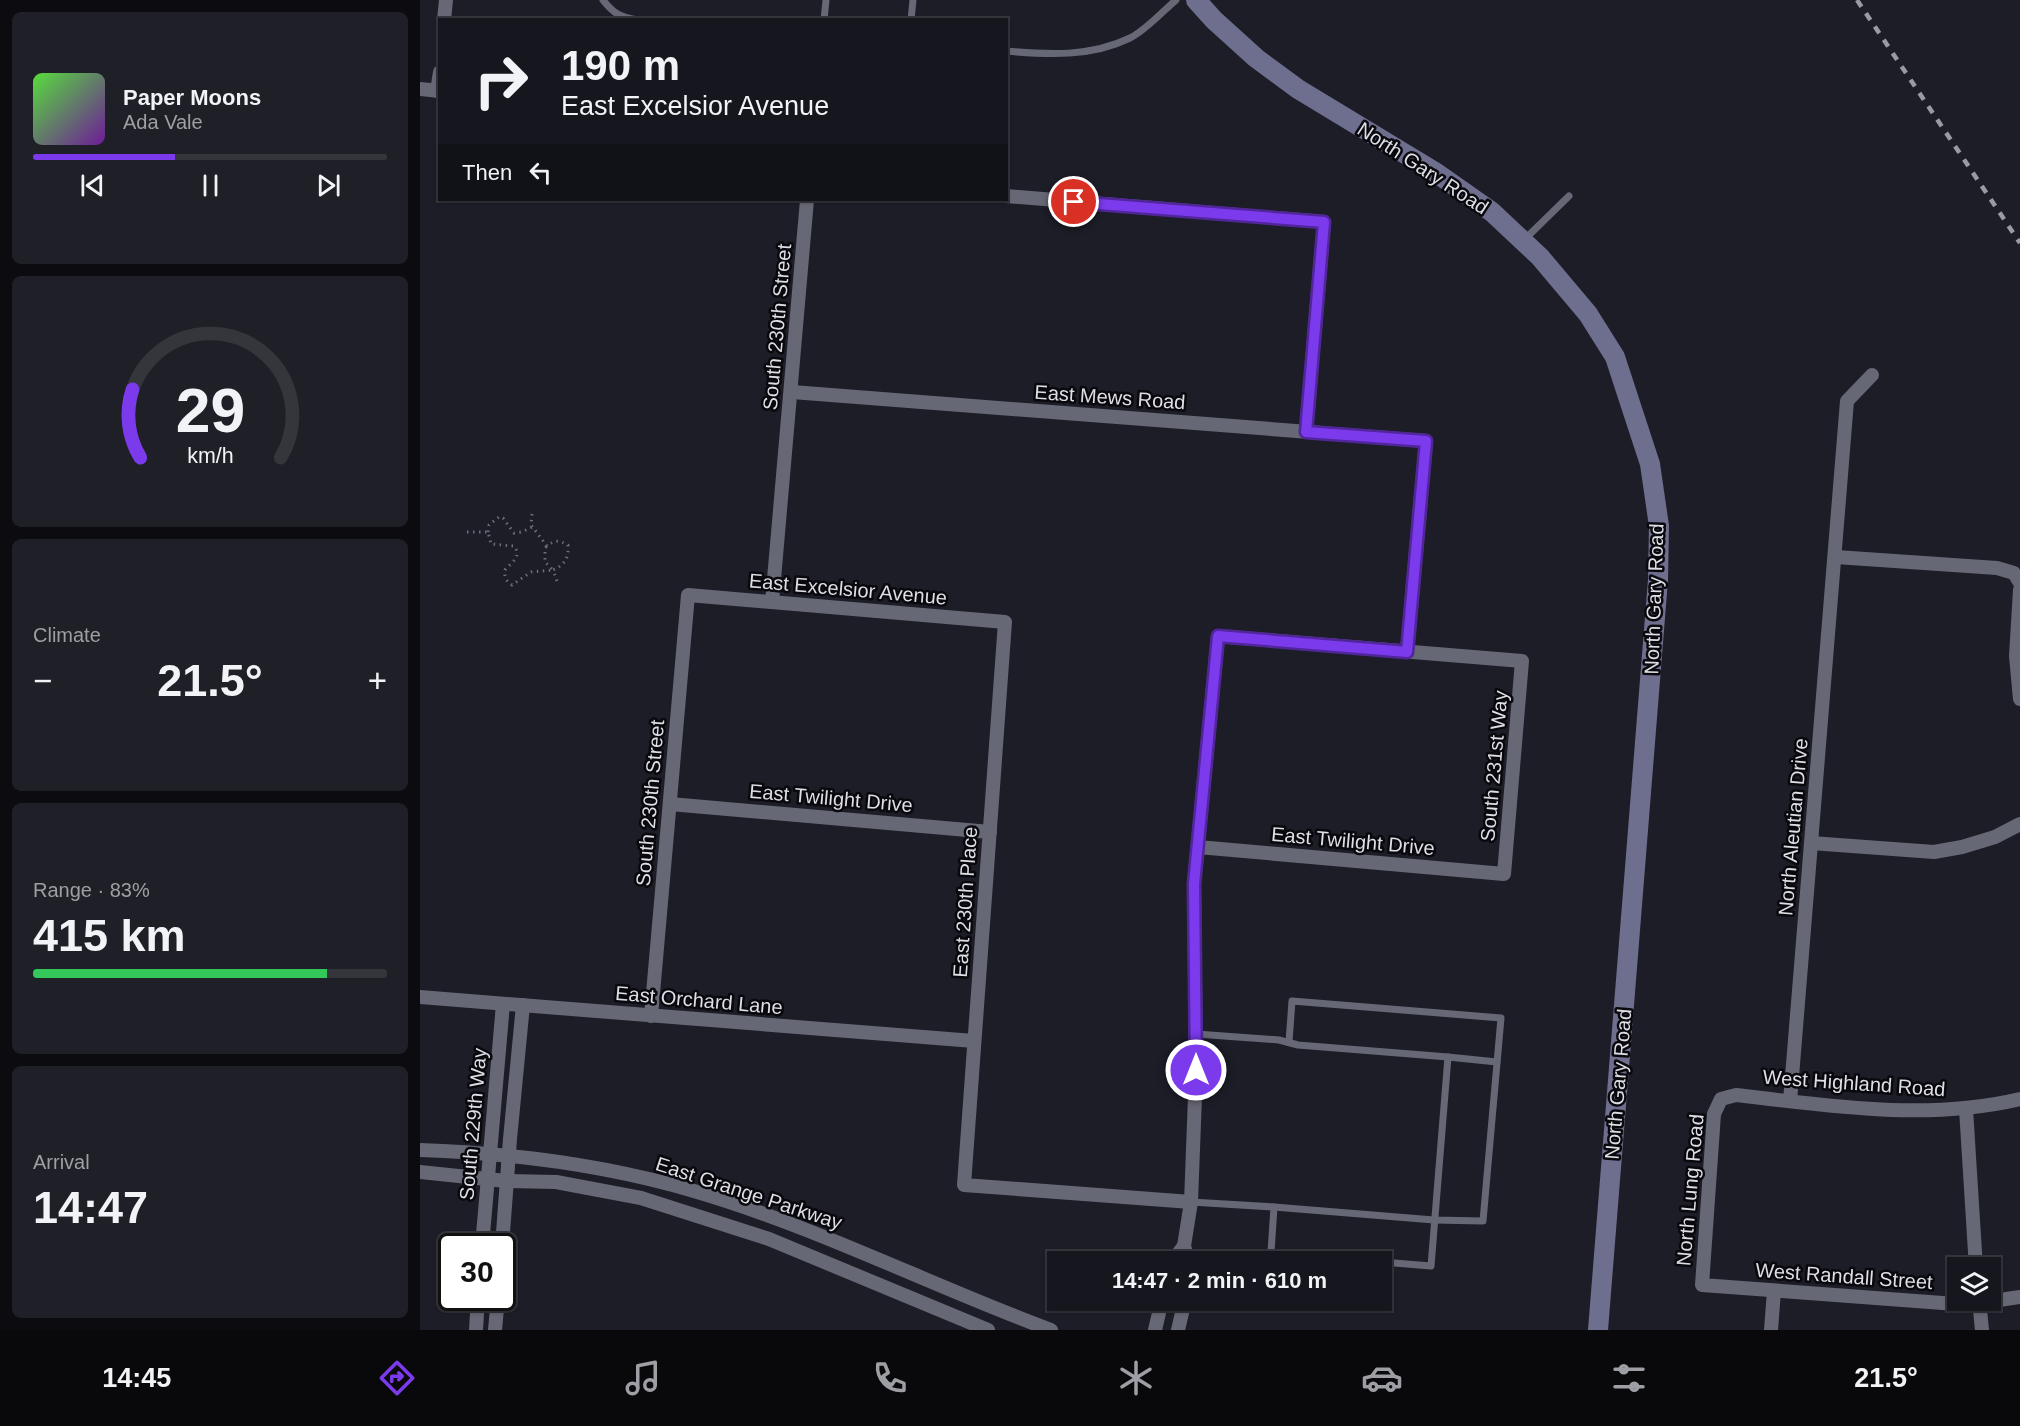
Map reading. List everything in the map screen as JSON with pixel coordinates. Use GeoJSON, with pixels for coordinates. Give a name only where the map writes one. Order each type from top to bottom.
{"type":"FeatureCollection","features":[{"type":"Feature","properties":{"kind":"main road","name":"North Gary Road"},"geometry":{"type":"LineString","coordinates":[[1196,0],[1214,20],[1256,58],[1298,89],[1435,172],[1492,212],[1540,257],[1588,314],[1616,357],[1650,464],[1659,526],[1658,580],[1598,1330]]}},
{"type":"Feature","properties":{"kind":"street"},"geometry":{"type":"LineString","coordinates":[[444,18],[446,0]]}},
{"type":"Feature","properties":{"kind":"street"},"geometry":{"type":"LineString","coordinates":[[420,89],[438,91]]}},
{"type":"Feature","properties":{"kind":"street"},"geometry":{"type":"LineString","coordinates":[[1008,196],[1324,222],[1306,432]]}},
{"type":"Feature","properties":{"kind":"street","name":"South 230th Street"},"geometry":{"type":"LineString","coordinates":[[772,602],[807,201]]}},
{"type":"Feature","properties":{"kind":"street","name":"North Aleutian Drive"},"geometry":{"type":"LineString","coordinates":[[1790,1101],[1847,401],[1872,375]]}},
{"type":"Feature","properties":{"kind":"street","name":"East Mews Road"},"geometry":{"type":"LineString","coordinates":[[792,392],[1426,441],[1407,652]]}},
{"type":"Feature","properties":{"kind":"street"},"geometry":{"type":"LineString","coordinates":[[1836,557],[1996,568],[2014,573],[2020,583]]}},
{"type":"Feature","properties":{"kind":"street"},"geometry":{"type":"LineString","coordinates":[[2020,590],[2016,657],[2020,699]]}},
{"type":"Feature","properties":{"kind":"street","name":"South 230th Street"},"geometry":{"type":"LineString","coordinates":[[651,1016],[688,595]]}},
{"type":"Feature","properties":{"kind":"street","name":"East Excelsior Avenue"},"geometry":{"type":"LineString","coordinates":[[688,595],[1005,622]]}},
{"type":"Feature","properties":{"kind":"street","name":"East 230th Place"},"geometry":{"type":"LineString","coordinates":[[1005,622],[964,1185],[1191,1202]]}},
{"type":"Feature","properties":{"kind":"street"},"geometry":{"type":"LineString","coordinates":[[1186,1251],[1184,1246],[1191,1202],[1196,1034],[1194,895],[1218,636],[1407,652]]}},
{"type":"Feature","properties":{"kind":"street","name":"South 231st Way"},"geometry":{"type":"LineString","coordinates":[[1407,652],[1522,661],[1504,874]]}},
{"type":"Feature","properties":{"kind":"street","name":"East Twilight Drive"},"geometry":{"type":"LineString","coordinates":[[670,804],[990,832]]}},
{"type":"Feature","properties":{"kind":"street"},"geometry":{"type":"LineString","coordinates":[[1811,843],[1934,852],[1962,847],[1995,837],[2020,824]]}},
{"type":"Feature","properties":{"kind":"street","name":"East Twilight Drive"},"geometry":{"type":"LineString","coordinates":[[1198,847],[1504,874]]}},
{"type":"Feature","properties":{"kind":"street","name":"East Orchard Lane"},"geometry":{"type":"LineString","coordinates":[[420,997],[974,1041]]}},
{"type":"Feature","properties":{"kind":"street","name":"South 229th Way"},"geometry":{"type":"LineString","coordinates":[[483,1233],[503,1004]]}},
{"type":"Feature","properties":{"kind":"street","name":"South 229th Way"},"geometry":{"type":"LineString","coordinates":[[503,1233],[523,1005]]}},
{"type":"Feature","properties":{"kind":"street","name":"West Highland Road"},"geometry":{"type":"LineString","coordinates":[[1720,1099],[1736,1095],[1918,1111],[1966,1109],[2020,1099]]}},
{"type":"Feature","properties":{"kind":"street","name":"North Lung Road"},"geometry":{"type":"LineString","coordinates":[[1702,1285],[1714,1114],[1720,1099]]}},
{"type":"Feature","properties":{"kind":"street"},"geometry":{"type":"LineString","coordinates":[[1966,1109],[1975,1257]]}},
{"type":"Feature","properties":{"kind":"street","name":"East Grange Parkway"},"geometry":{"type":"LineString","coordinates":[[420,1150],[542,1160],[626,1174],[694,1191],[834,1240],[927,1281],[1051,1330]]}},
{"type":"Feature","properties":{"kind":"street","name":"East Grange Parkway"},"geometry":{"type":"LineString","coordinates":[[420,1172],[506,1181],[556,1182],[641,1198],[681,1209],[791,1247],[988,1330]]}},
{"type":"Feature","properties":{"kind":"street"},"geometry":{"type":"LineString","coordinates":[[1180,1251],[1184,1246]]}},
{"type":"Feature","properties":{"kind":"street","name":"West Randall Street"},"geometry":{"type":"LineString","coordinates":[[1702,1285],[1947,1303]]}},
{"type":"Feature","properties":{"kind":"street"},"geometry":{"type":"LineString","coordinates":[[1771,1330],[1774,1291]]}},
{"type":"Feature","properties":{"kind":"street","name":"West Randall Street"},"geometry":{"type":"LineString","coordinates":[[2001,1299],[2020,1297]]}},
{"type":"Feature","properties":{"kind":"street"},"geometry":{"type":"LineString","coordinates":[[476,1330],[477,1311]]}},
{"type":"Feature","properties":{"kind":"street"},"geometry":{"type":"LineString","coordinates":[[495,1330],[497,1311]]}},
{"type":"Feature","properties":{"kind":"street"},"geometry":{"type":"LineString","coordinates":[[1155,1330],[1159,1311]]}},
{"type":"Feature","properties":{"kind":"street"},"geometry":{"type":"LineString","coordinates":[[1178,1330],[1182,1311]]}},
{"type":"Feature","properties":{"kind":"street"},"geometry":{"type":"LineString","coordinates":[[1980,1311],[1982,1330]]}},
{"type":"Feature","properties":{"kind":"lane"},"geometry":{"type":"LineString","coordinates":[[603,0],[611,10],[627,18]]}},
{"type":"Feature","properties":{"kind":"lane"},"geometry":{"type":"LineString","coordinates":[[824,18],[826,0]]}},
{"type":"Feature","properties":{"kind":"lane"},"geometry":{"type":"LineString","coordinates":[[911,18],[913,0]]}},
{"type":"Feature","properties":{"kind":"lane"},"geometry":{"type":"LineString","coordinates":[[1008,51],[1054,55],[1100,49],[1131,38],[1176,0]]}},
{"type":"Feature","properties":{"kind":"lane"},"geometry":{"type":"LineString","coordinates":[[1523,242],[1569,196]]}},
{"type":"Feature","properties":{"kind":"lane"},"geometry":{"type":"LineString","coordinates":[[1191,1202],[1434,1220],[1483,1221],[1501,1018],[1292,1001],[1288,1042]]}},
{"type":"Feature","properties":{"kind":"lane"},"geometry":{"type":"LineString","coordinates":[[1196,1034],[1497,1062]]}},
{"type":"Feature","properties":{"kind":"lane"},"geometry":{"type":"LineString","coordinates":[[1392,1263],[1431,1266],[1448,1057]]}},
{"type":"Feature","properties":{"kind":"lane"},"geometry":{"type":"LineString","coordinates":[[1271,1251],[1274,1207]]}},
{"type":"Feature","properties":{"kind":"path"},"geometry":{"type":"LineString","coordinates":[[532,514],[532,527],[547,546]]}},
{"type":"Feature","properties":{"kind":"path"},"geometry":{"type":"LineString","coordinates":[[532,527],[514,533],[503,518],[499,517],[489,525],[488,532],[492,544],[514,546],[516,550],[516,559],[505,570],[507,581],[512,585],[531,572],[553,570],[563,565],[569,555],[568,545],[561,541],[553,542],[545,548],[545,562],[553,570],[558,584]]}},
{"type":"Feature","properties":{"kind":"path"},"geometry":{"type":"LineString","coordinates":[[467,532],[488,532]]}},
{"type":"Feature","properties":{"kind":"railway"},"geometry":{"type":"LineString","coordinates":[[1857,0],[2020,243]]}},
{"type":"Feature","properties":{"kind":"route"},"geometry":{"type":"LineString","coordinates":[[1074,202],[1324,222],[1306,432],[1426,441],[1407,652],[1218,636],[1194,884],[1196,1070]]}}]}
